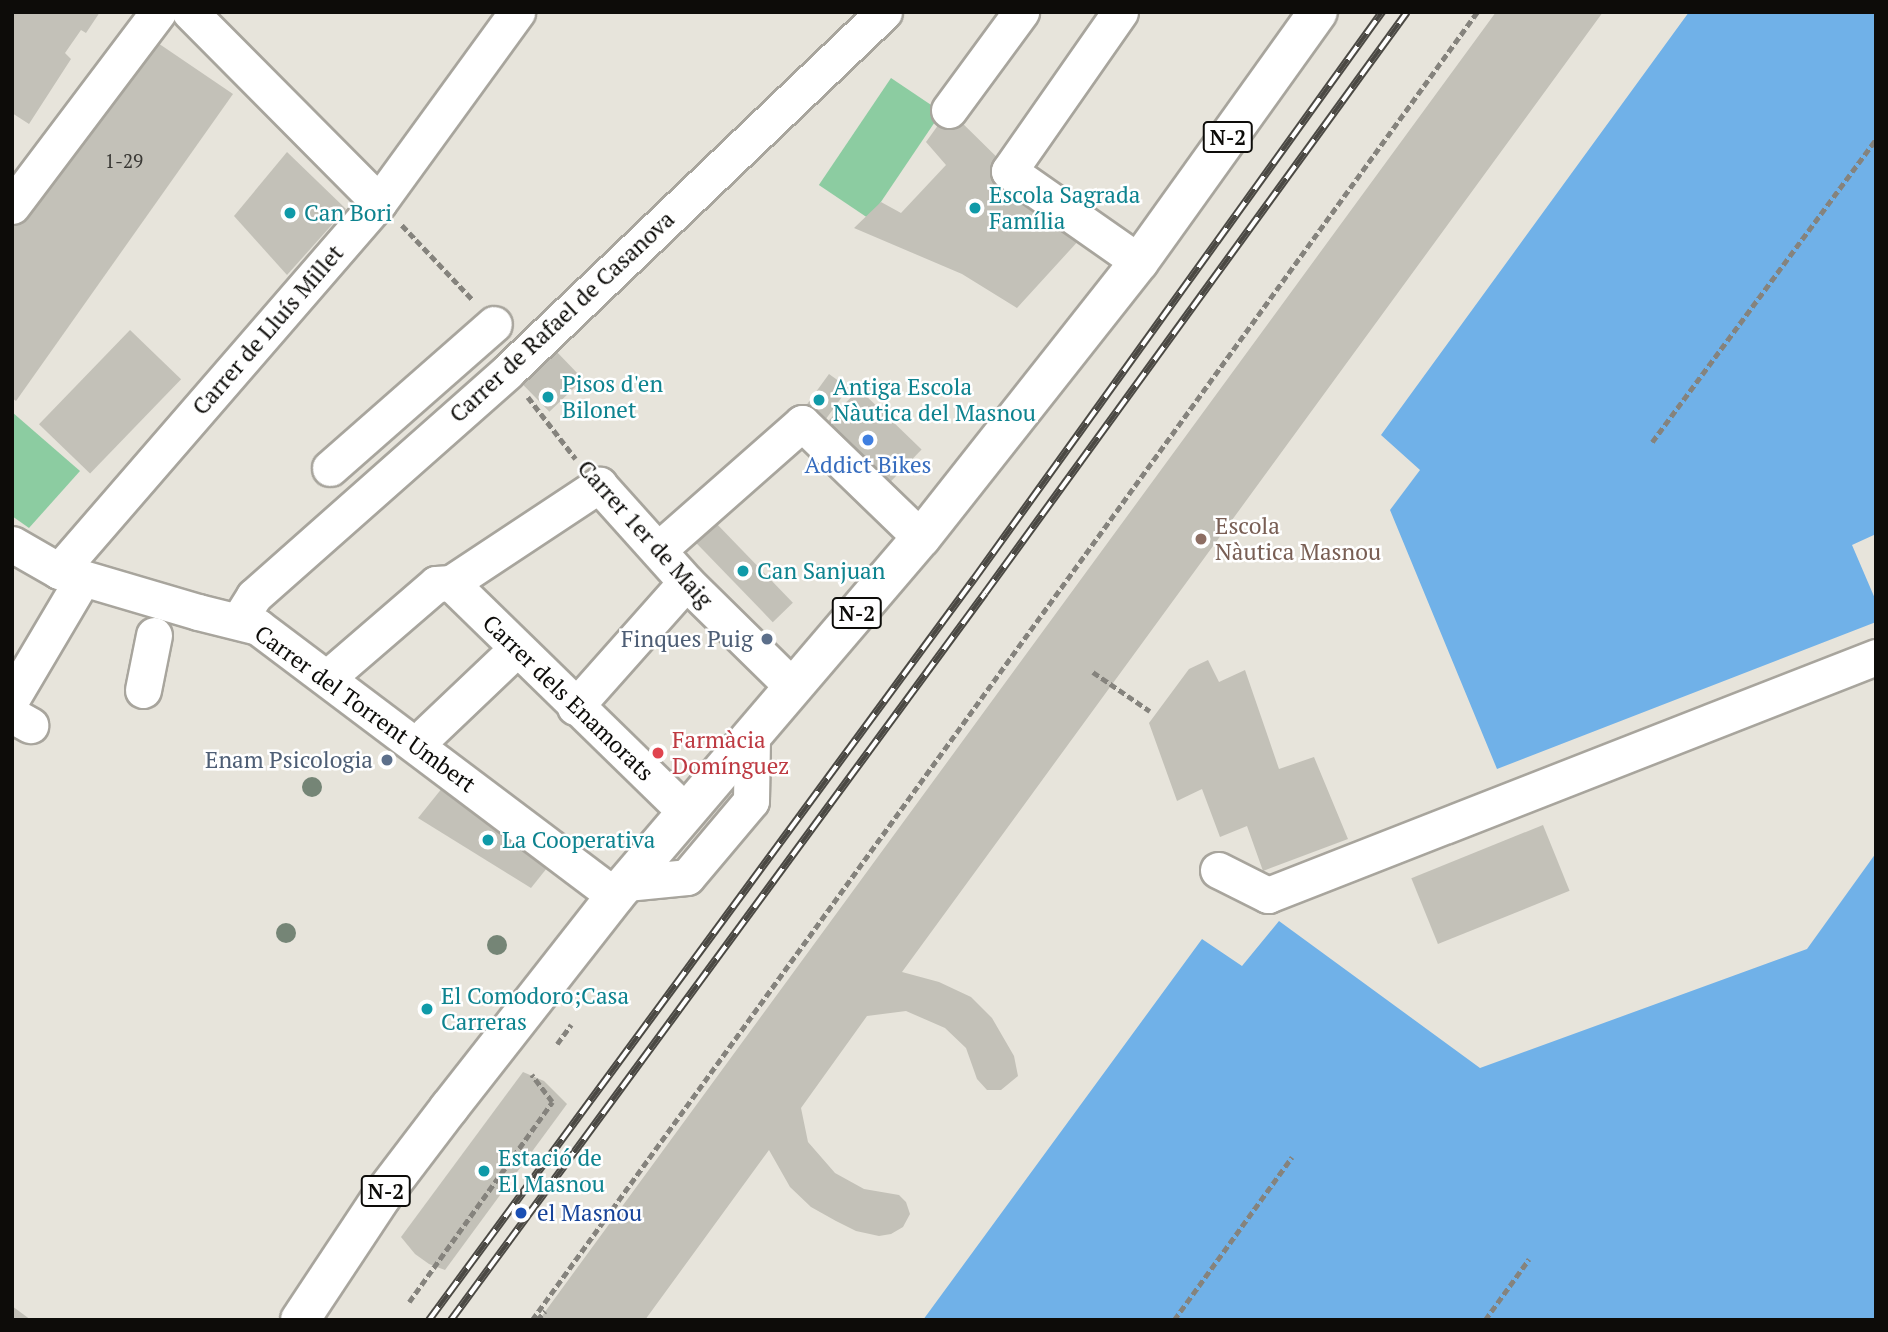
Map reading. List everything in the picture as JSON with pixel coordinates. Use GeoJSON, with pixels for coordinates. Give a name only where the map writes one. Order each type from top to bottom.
{"type":"FeatureCollection","features":[{"type":"Feature","properties":{"kind":"main road","name":"N-2"},"geometry":{"type":"LineString","coordinates":[[300,1320],[382,1196],[621,889],[921,538],[1139,262],[1318,12]]}},
{"type":"Feature","properties":{"kind":"street"},"geometry":{"type":"LineString","coordinates":[[12,206],[158,12]]}},
{"type":"Feature","properties":{"kind":"street"},"geometry":{"type":"LineString","coordinates":[[190,12],[379,202]]}},
{"type":"Feature","properties":{"kind":"street","name":"Carrer de Lluís Millet"},"geometry":{"type":"LineString","coordinates":[[18,713],[71,575],[379,202],[517,12]]}},
{"type":"Feature","properties":{"kind":"street","name":"Carrer de Rafael de Casanova"},"geometry":{"type":"LineString","coordinates":[[239,620],[254,596],[508,371],[884,12]]}},
{"type":"Feature","properties":{"kind":"street"},"geometry":{"type":"LineString","coordinates":[[949,110],[1021,12]]}},
{"type":"Feature","properties":{"kind":"street"},"geometry":{"type":"LineString","coordinates":[[1120,12],[1009,171],[1139,262]]}},
{"type":"Feature","properties":{"kind":"street"},"geometry":{"type":"LineString","coordinates":[[330,468],[494,324]]}},
{"type":"Feature","properties":{"kind":"street"},"geometry":{"type":"LineString","coordinates":[[658,550],[802,423],[921,538]]}},
{"type":"Feature","properties":{"kind":"street"},"geometry":{"type":"LineString","coordinates":[[327,678],[436,584],[450,583],[599,485]]}},
{"type":"Feature","properties":{"kind":"street","name":"Carrer 1er de Maig"},"geometry":{"type":"LineString","coordinates":[[599,485],[686,582],[793,687]]}},
{"type":"Feature","properties":{"kind":"street","name":"Carrer del Torrent Umbert"},"geometry":{"type":"LineString","coordinates":[[12,544],[71,575],[198,612],[258,626],[621,889]]}},
{"type":"Feature","properties":{"kind":"street"},"geometry":{"type":"LineString","coordinates":[[575,707],[686,582]]}},
{"type":"Feature","properties":{"kind":"street","name":"Carrer dels Enamorats"},"geometry":{"type":"LineString","coordinates":[[450,583],[686,813]]}},
{"type":"Feature","properties":{"kind":"street"},"geometry":{"type":"LineString","coordinates":[[143,690],[154,635]]}},
{"type":"Feature","properties":{"kind":"street"},"geometry":{"type":"LineString","coordinates":[[427,734],[509,656]]}},
{"type":"Feature","properties":{"kind":"street"},"geometry":{"type":"LineString","coordinates":[[1218,870],[1268,895],[1876,657]]}},
{"type":"Feature","properties":{"kind":"street"},"geometry":{"type":"LineString","coordinates":[[621,889],[687,877],[751,801],[752,736]]}},
{"type":"Feature","properties":{"kind":"path"},"geometry":{"type":"LineString","coordinates":[[532,1320],[1477,12]]}},
{"type":"Feature","properties":{"kind":"path"},"geometry":{"type":"LineString","coordinates":[[1652,442],[1876,139]]}},
{"type":"Feature","properties":{"kind":"path"},"geometry":{"type":"LineString","coordinates":[[379,202],[453,276],[494,324]]}},
{"type":"Feature","properties":{"kind":"path","name":"Carrer 1er de Maig"},"geometry":{"type":"LineString","coordinates":[[508,371],[599,485]]}},
{"type":"Feature","properties":{"kind":"path"},"geometry":{"type":"LineString","coordinates":[[1093,672],[1150,711]]}},
{"type":"Feature","properties":{"kind":"path"},"geometry":{"type":"LineString","coordinates":[[557,1044],[571,1025]]}},
{"type":"Feature","properties":{"kind":"path"},"geometry":{"type":"LineString","coordinates":[[409,1302],[552,1102],[533,1075]]}},
{"type":"Feature","properties":{"kind":"path"},"geometry":{"type":"LineString","coordinates":[[1174,1320],[1292,1157]]}},
{"type":"Feature","properties":{"kind":"path"},"geometry":{"type":"LineString","coordinates":[[1485,1320],[1529,1259]]}},
{"type":"Feature","properties":{"kind":"path"},"geometry":{"type":"LineString","coordinates":[[537,1320],[545,1311]]}},
{"type":"Feature","properties":{"kind":"green space"},"geometry":{"type":"Polygon","coordinates":[[[891,78],[942,112],[869,219],[819,185],[891,78]]]}},
{"type":"Feature","properties":{"kind":"green space"},"geometry":{"type":"Polygon","coordinates":[[[12,412],[80,471],[29,528],[12,516],[12,412]]]}},
{"type":"Feature","properties":{"kind":"water"},"geometry":{"type":"Polygon","coordinates":[[[1689,12],[1876,12],[1876,534],[1852,545],[1876,601],[1876,622],[1497,769],[1390,510],[1420,470],[1381,435],[1689,12]]]}},
{"type":"Feature","properties":{"kind":"water"},"geometry":{"type":"Polygon","coordinates":[[[1876,853],[1876,1320],[923,1320],[1202,939],[1242,966],[1279,921],[1480,1068],[1807,949],[1876,853]]]}},
{"type":"Feature","properties":{"kind":"building"},"geometry":{"type":"Polygon","coordinates":[[[12,12],[100,12],[86,33],[81,30],[65,53],[71,59],[29,124],[12,113],[12,12]]]}},
{"type":"Feature","properties":{"kind":"building"},"geometry":{"type":"Polygon","coordinates":[[[1496,12],[1603,12],[902,972],[939,982],[971,997],[992,1018],[1014,1056],[1018,1076],[1001,1090],[987,1090],[977,1079],[966,1048],[945,1028],[906,1011],[867,1016],[801,1108],[808,1142],[835,1173],[864,1189],[899,1195],[906,1202],[910,1214],[903,1227],[891,1234],[879,1236],[856,1231],[811,1207],[790,1187],[769,1150],[645,1320],[539,1320],[1496,12]]]}},
{"type":"Feature","properties":{"kind":"building"},"geometry":{"type":"Polygon","coordinates":[[[152,39],[233,94],[16,401],[12,398],[12,228],[152,39]]]}},
{"type":"Feature","properties":{"kind":"building","name":"Escola Sagrada Família"},"geometry":{"type":"Polygon","coordinates":[[[949,110],[1080,239],[1017,308],[962,274],[854,228],[881,202],[901,213],[946,165],[926,142],[949,110]]]}},
{"type":"Feature","properties":{"kind":"building","name":"Can Bori"},"geometry":{"type":"Polygon","coordinates":[[[287,152],[346,209],[287,275],[234,216],[287,152]]]}},
{"type":"Feature","properties":{"kind":"building"},"geometry":{"type":"Polygon","coordinates":[[[130,330],[181,379],[90,474],[39,424],[130,330]]]}},
{"type":"Feature","properties":{"kind":"building","name":"Pisos d'en Bilonet"},"geometry":{"type":"Polygon","coordinates":[[[554,349],[583,379],[549,412],[520,382],[554,349]]]}},
{"type":"Feature","properties":{"kind":"building","name":"Antiga Escola Nàutica del Masnou"},"geometry":{"type":"Polygon","coordinates":[[[829,374],[848,388],[817,432],[797,418],[829,374]]]}},
{"type":"Feature","properties":{"kind":"building","name":"Addict Bikes"},"geometry":{"type":"Polygon","coordinates":[[[859,389],[922,449],[881,492],[818,431],[859,389]]]}},
{"type":"Feature","properties":{"kind":"building","name":"Can Sanjuan"},"geometry":{"type":"Polygon","coordinates":[[[713,520],[793,603],[773,622],[693,539],[713,520]]]}},
{"type":"Feature","properties":{"kind":"building"},"geometry":{"type":"Polygon","coordinates":[[[1208,660],[1219,682],[1245,670],[1279,769],[1314,757],[1348,839],[1263,871],[1247,826],[1220,837],[1202,789],[1177,801],[1149,723],[1189,669],[1208,660]]]}},
{"type":"Feature","properties":{"kind":"building","name":"La Cooperativa"},"geometry":{"type":"Polygon","coordinates":[[[447,782],[551,863],[531,888],[418,818],[447,782]]]}},
{"type":"Feature","properties":{"kind":"building"},"geometry":{"type":"Polygon","coordinates":[[[1543,825],[1570,891],[1438,944],[1411,878],[1543,825]]]}},
{"type":"Feature","properties":{"kind":"building","name":"Estació de El Masnou"},"geometry":{"type":"Polygon","coordinates":[[[523,1072],[544,1081],[567,1104],[445,1270],[429,1264],[415,1254],[401,1237],[523,1072]]]}},
{"type":"Feature","properties":{"kind":"building"},"geometry":{"type":"Polygon","coordinates":[[[12,1306],[31,1320],[12,1320],[12,1306]]]}},
{"type":"Feature","properties":{"kind":"railway"},"geometry":{"type":"LineString","coordinates":[[429,1320],[974,579],[1382,12]]}},
{"type":"Feature","properties":{"kind":"railway"},"geometry":{"type":"LineString","coordinates":[[451,1320],[985,593],[1407,12]]}},
{"type":"Feature","properties":{"kind":"place","name":"Escola Sagrada Família"},"geometry":{"type":"Point","coordinates":[975,208]}},
{"type":"Feature","properties":{"kind":"place","name":"Can Bori"},"geometry":{"type":"Point","coordinates":[290,213]}},
{"type":"Feature","properties":{"kind":"place","name":"Pisos d'en Bilonet"},"geometry":{"type":"Point","coordinates":[548,397]}},
{"type":"Feature","properties":{"kind":"place","name":"Antiga Escola Nàutica del Masnou"},"geometry":{"type":"Point","coordinates":[819,400]}},
{"type":"Feature","properties":{"kind":"place","name":"Addict Bikes"},"geometry":{"type":"Point","coordinates":[868,440]}},
{"type":"Feature","properties":{"kind":"place","name":"Escola Nàutica Masnou"},"geometry":{"type":"Point","coordinates":[1201,539]}},
{"type":"Feature","properties":{"kind":"place","name":"Can Sanjuan"},"geometry":{"type":"Point","coordinates":[743,571]}},
{"type":"Feature","properties":{"kind":"place","name":"Finques Puig"},"geometry":{"type":"Point","coordinates":[767,639]}},
{"type":"Feature","properties":{"kind":"place","name":"Farmàcia Domínguez"},"geometry":{"type":"Point","coordinates":[658,753]}},
{"type":"Feature","properties":{"kind":"place","name":"Enam Psicologia"},"geometry":{"type":"Point","coordinates":[387,760]}},
{"type":"Feature","properties":{"kind":"place","name":"La Cooperativa"},"geometry":{"type":"Point","coordinates":[488,840]}},
{"type":"Feature","properties":{"kind":"place","name":"El Comodoro;Casa Carreras"},"geometry":{"type":"Point","coordinates":[427,1009]}},
{"type":"Feature","properties":{"kind":"place","name":"Estació de El Masnou"},"geometry":{"type":"Point","coordinates":[484,1171]}},
{"type":"Feature","properties":{"kind":"place","name":"el Masnou"},"geometry":{"type":"Point","coordinates":[521,1213]}}]}
